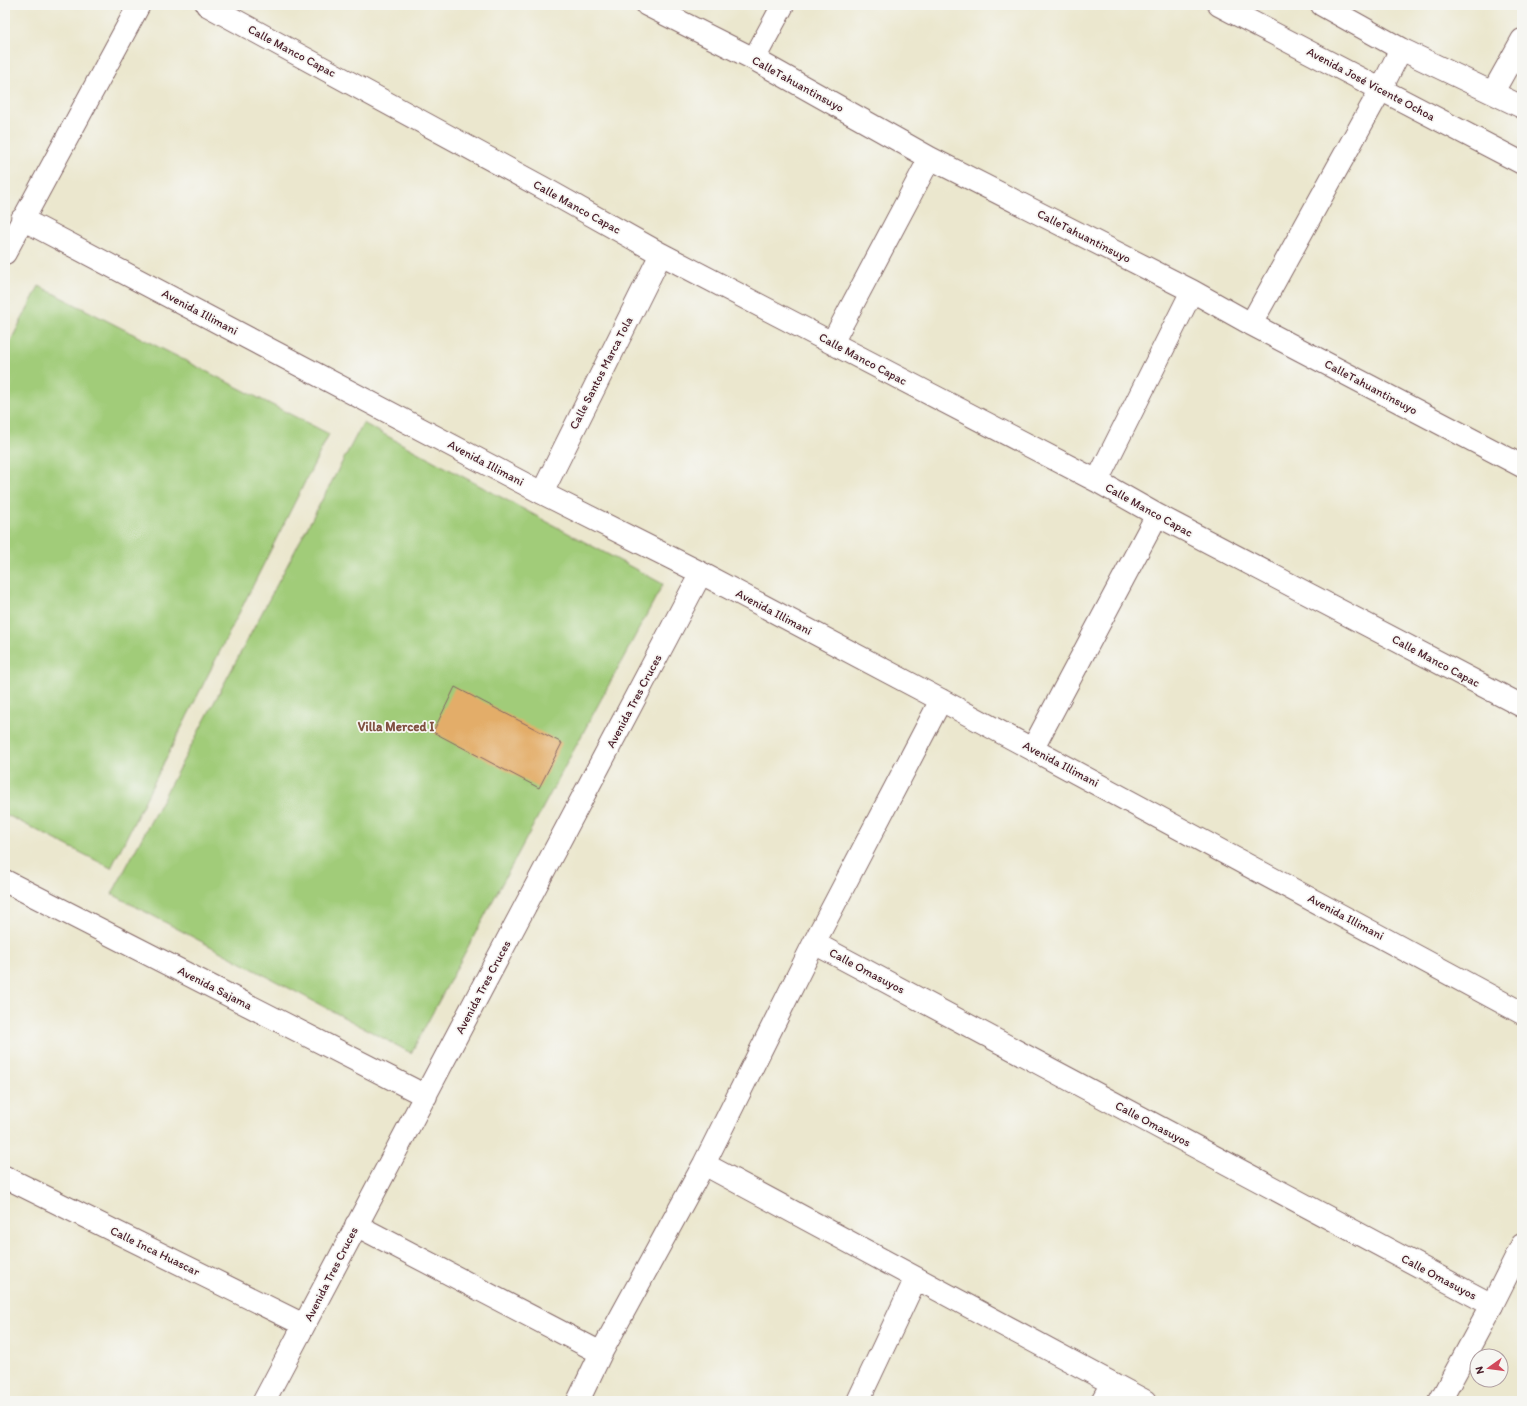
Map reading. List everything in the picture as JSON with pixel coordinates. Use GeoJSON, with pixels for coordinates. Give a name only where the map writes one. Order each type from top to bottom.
{"type":"FeatureCollection","features":[{"type":"Feature","properties":{"kind":"street"},"geometry":{"type":"LineString","coordinates":[[5,253],[138,5]]}},
{"type":"Feature","properties":{"kind":"street","name":"Calle Manco Capac"},"geometry":{"type":"LineString","coordinates":[[207,5],[547,190],[661,254],[1097,481],[1157,515],[1522,706]]}},
{"type":"Feature","properties":{"kind":"street","name":"CalleTahuantinsuyo"},"geometry":{"type":"LineString","coordinates":[[647,5],[754,59],[930,158],[1192,291],[1251,324],[1522,466]]}},
{"type":"Feature","properties":{"kind":"street"},"geometry":{"type":"LineString","coordinates":[[754,59],[783,5]]}},
{"type":"Feature","properties":{"kind":"street","name":"Avenida José Vicente Ochoa"},"geometry":{"type":"LineString","coordinates":[[1219,5],[1522,163]]}},
{"type":"Feature","properties":{"kind":"street"},"geometry":{"type":"LineString","coordinates":[[1322,5],[1401,49],[1522,107]]}},
{"type":"Feature","properties":{"kind":"street"},"geometry":{"type":"LineString","coordinates":[[1493,92],[1522,40]]}},
{"type":"Feature","properties":{"kind":"street"},"geometry":{"type":"LineString","coordinates":[[1251,324],[1381,89],[1401,49]]}},
{"type":"Feature","properties":{"kind":"street"},"geometry":{"type":"LineString","coordinates":[[832,343],[930,158]]}},
{"type":"Feature","properties":{"kind":"street","name":"Avenida Illimani"},"geometry":{"type":"LineString","coordinates":[[22,219],[542,492],[701,573],[1032,748],[1522,1012]]}},
{"type":"Feature","properties":{"kind":"street","name":"Calle Santos Marca Tola"},"geometry":{"type":"LineString","coordinates":[[542,492],[661,254]]}},
{"type":"Feature","properties":{"kind":"street"},"geometry":{"type":"LineString","coordinates":[[1097,481],[1192,291]]}},
{"type":"Feature","properties":{"kind":"street"},"geometry":{"type":"LineString","coordinates":[[1032,748],[1157,515]]}},
{"type":"Feature","properties":{"kind":"street","name":"Avenida Tres Cruces"},"geometry":{"type":"LineString","coordinates":[[264,1401],[701,573]]}},
{"type":"Feature","properties":{"kind":"street"},"geometry":{"type":"LineString","coordinates":[[578,1401],[601,1353],[704,1164],[814,943],[941,700]]}},
{"type":"Feature","properties":{"kind":"street","name":"Avenida Sajama"},"geometry":{"type":"LineString","coordinates":[[5,881],[426,1096]]}},
{"type":"Feature","properties":{"kind":"street","name":"Calle Omasuyos"},"geometry":{"type":"LineString","coordinates":[[814,943],[1492,1305]]}},
{"type":"Feature","properties":{"kind":"street"},"geometry":{"type":"LineString","coordinates":[[704,1164],[916,1278],[1107,1392],[1145,1401]]}},
{"type":"Feature","properties":{"kind":"street","name":"Calle Inca Huascar"},"geometry":{"type":"LineString","coordinates":[[5,1177],[304,1325]]}},
{"type":"Feature","properties":{"kind":"street"},"geometry":{"type":"LineString","coordinates":[[356,1225],[601,1353]]}},
{"type":"Feature","properties":{"kind":"street"},"geometry":{"type":"LineString","coordinates":[[1440,1401],[1492,1305],[1522,1245]]}},
{"type":"Feature","properties":{"kind":"street"},"geometry":{"type":"LineString","coordinates":[[858,1401],[916,1278]]}},
{"type":"Feature","properties":{"kind":"green space"},"geometry":{"type":"Polygon","coordinates":[[[39,286],[329,434],[111,868],[5,814],[5,352],[39,286]]]}},
{"type":"Feature","properties":{"kind":"green space"},"geometry":{"type":"Polygon","coordinates":[[[363,423],[663,584],[411,1053],[112,894],[363,423]]]}},
{"type":"Feature","properties":{"kind":"building"},"geometry":{"type":"Polygon","coordinates":[[[455,687],[562,743],[539,788],[433,732],[455,687]]]}},
{"type":"Feature","properties":{"kind":"district","name":"Villa Merced I"},"geometry":{"type":"Point","coordinates":[396,726]}}]}
